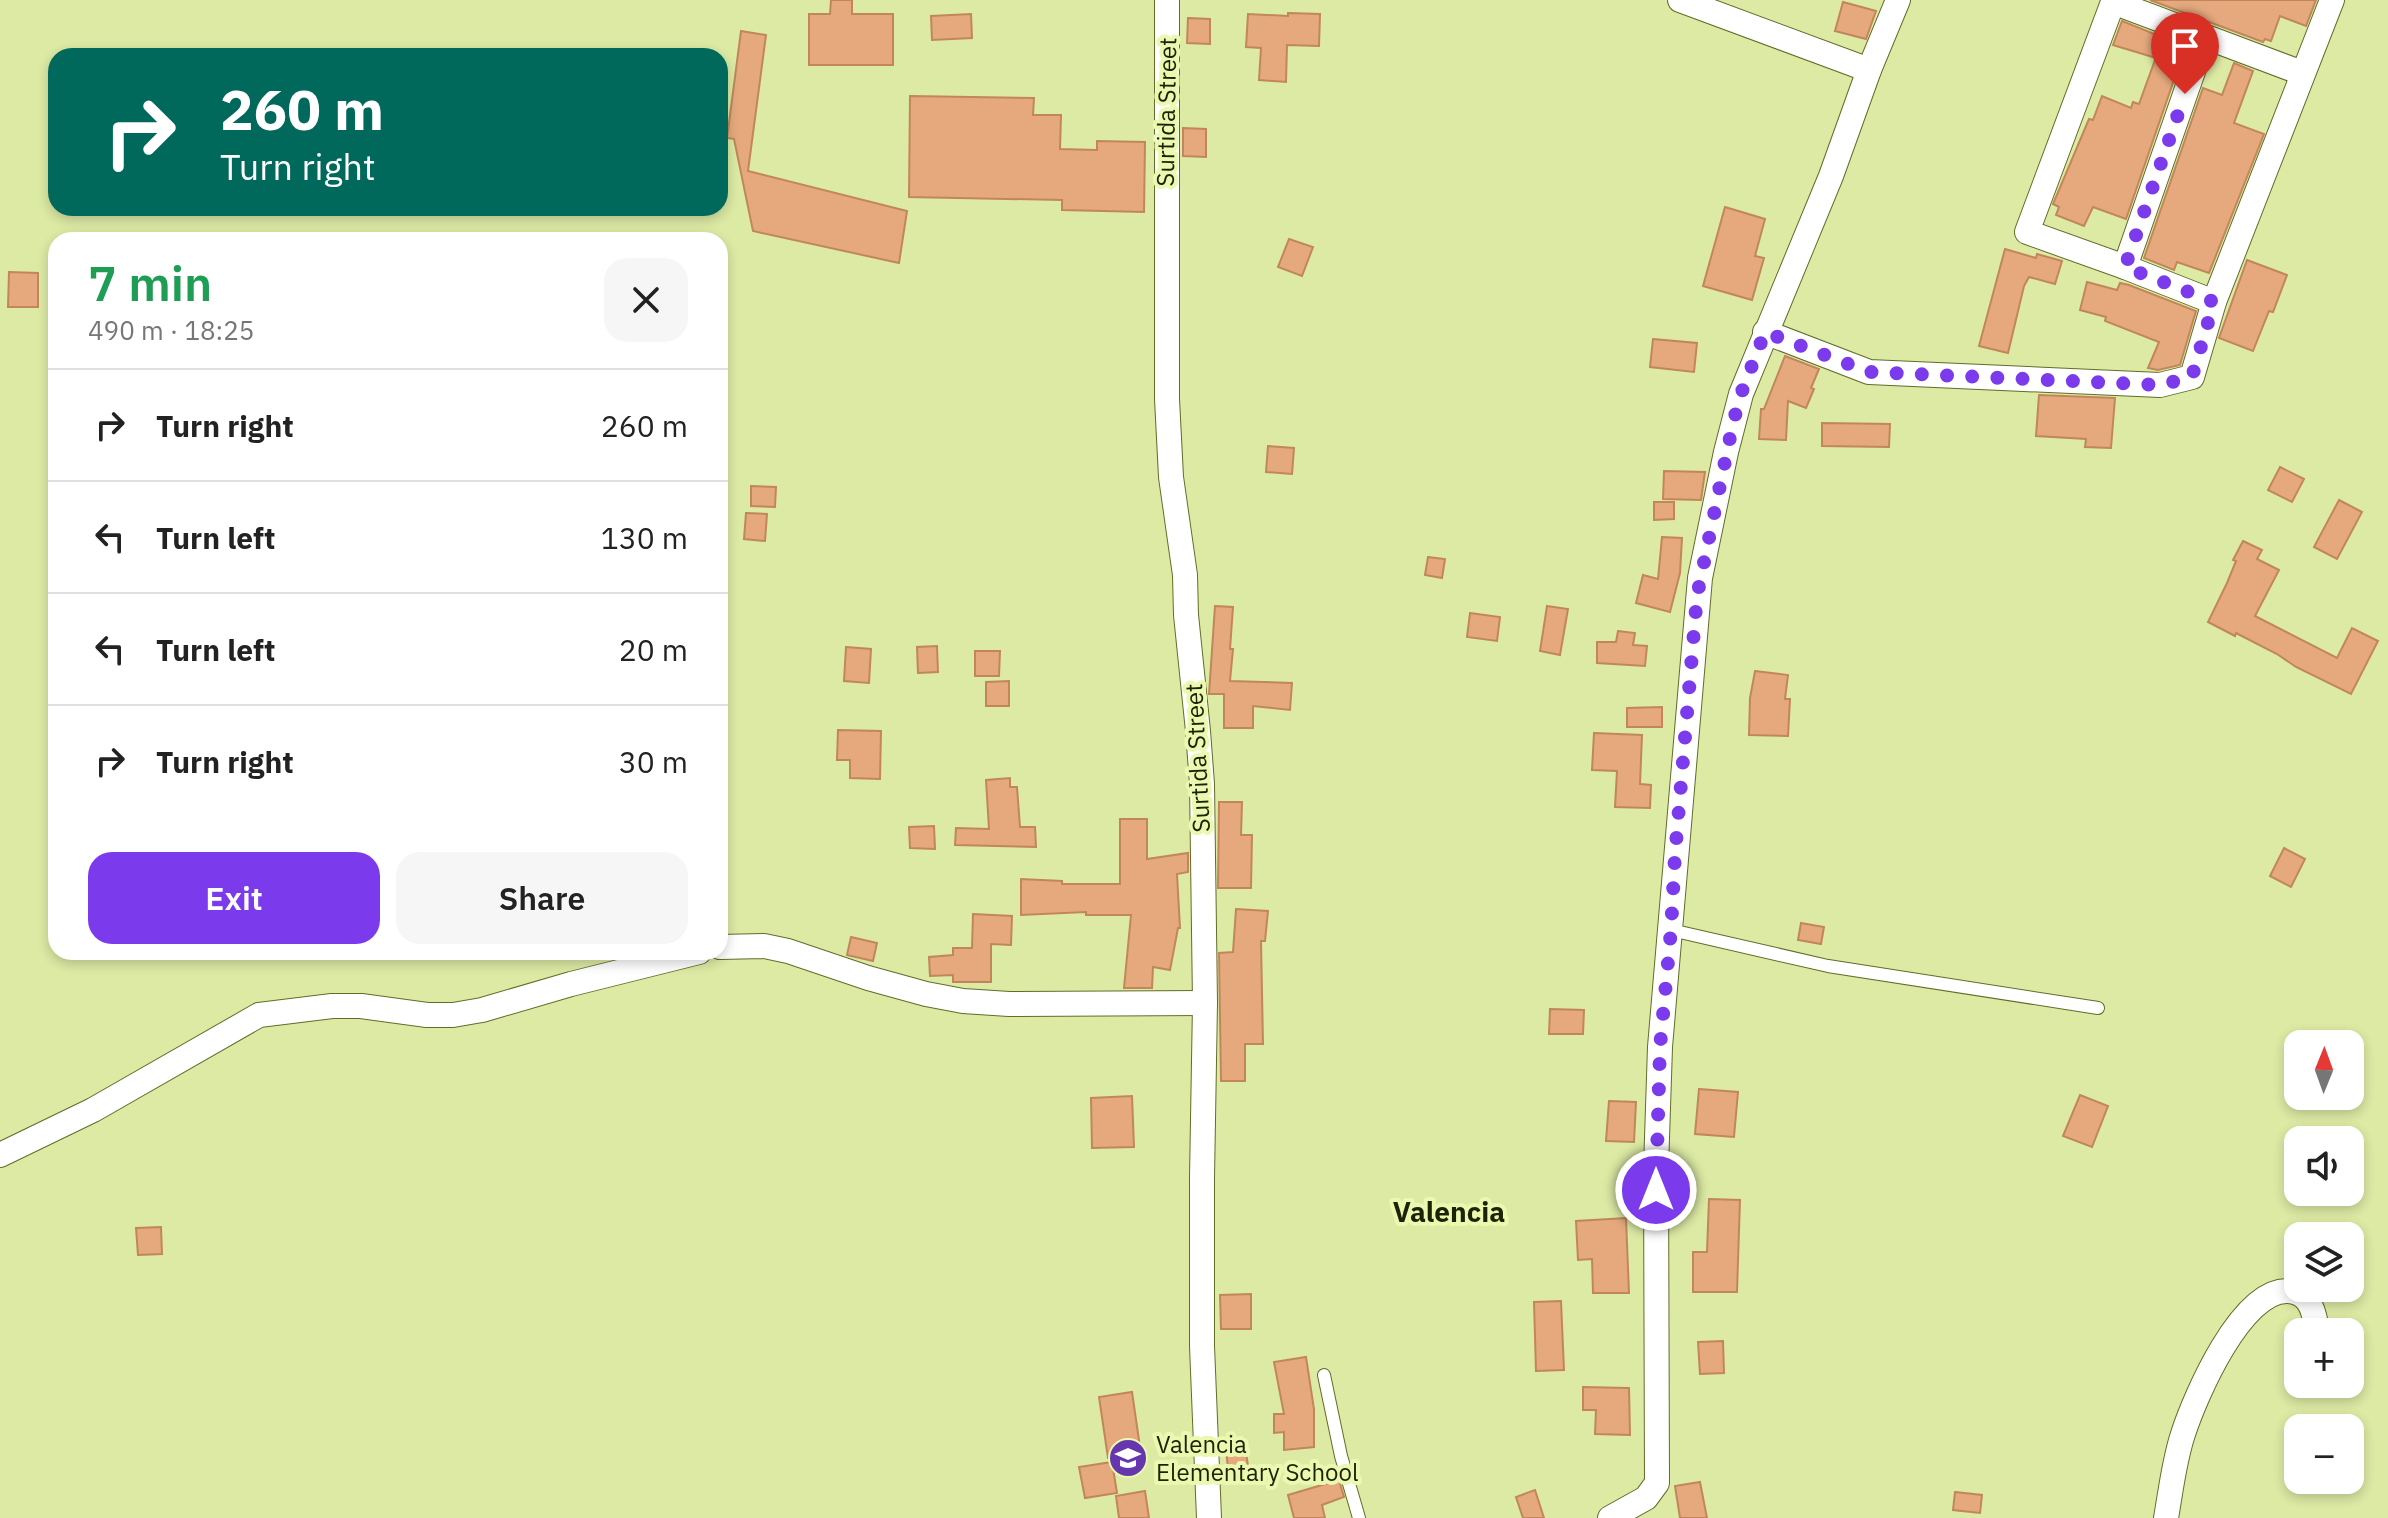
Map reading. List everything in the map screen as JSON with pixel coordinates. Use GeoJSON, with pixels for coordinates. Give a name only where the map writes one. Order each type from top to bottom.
{"type":"FeatureCollection","features":[{"type":"Feature","properties":{"kind":"street","name":"Surtida Street"},"geometry":{"type":"LineString","coordinates":[[1167,0],[1167,399],[1171,477],[1185,575],[1202,784],[1205,1003],[1202,1346],[1209,1518]]}},
{"type":"Feature","properties":{"kind":"street"},"geometry":{"type":"LineString","coordinates":[[1680,0],[1869,70]]}},
{"type":"Feature","properties":{"kind":"street"},"geometry":{"type":"LineString","coordinates":[[1610,1518],[1646,1498],[1657,1483],[1658,1093],[1675,855],[1700,578],[1737,409],[1898,0]]}},
{"type":"Feature","properties":{"kind":"street"},"geometry":{"type":"LineString","coordinates":[[1765,332],[1869,372],[2160,385],[2192,377],[2214,302],[2332,0]]}},
{"type":"Feature","properties":{"kind":"street"},"geometry":{"type":"LineString","coordinates":[[2214,302],[2027,232],[2113,2],[2150,7],[2205,37],[2302,73]]}},
{"type":"Feature","properties":{"kind":"street"},"geometry":{"type":"LineString","coordinates":[[2125,267],[2205,37]]}},
{"type":"Feature","properties":{"kind":"street"},"geometry":{"type":"LineString","coordinates":[[728,947],[764,946],[788,951],[868,978],[963,1001],[1020,1005],[1205,1003]]}},
{"type":"Feature","properties":{"kind":"street"},"geometry":{"type":"LineString","coordinates":[[0,1155],[93,1110],[259,1015],[332,1006],[453,1015],[667,960]]}},
{"type":"Feature","properties":{"kind":"street"},"geometry":{"type":"LineString","coordinates":[[2166,1518],[2175,1466],[2192,1410],[2235,1328],[2259,1303],[2283,1291],[2299,1293],[2311,1303],[2315,1318]]}},
{"type":"Feature","properties":{"kind":"lane"},"geometry":{"type":"LineString","coordinates":[[1671,930],[1828,966],[2098,1008]]}},
{"type":"Feature","properties":{"kind":"lane"},"geometry":{"type":"LineString","coordinates":[[1324,1375],[1341,1456],[1359,1518]]}},
{"type":"Feature","properties":{"kind":"building"},"geometry":{"type":"Polygon","coordinates":[[[831,0],[852,0],[852,14],[893,14],[893,65],[809,65],[809,14],[830,14],[831,0]]]}},
{"type":"Feature","properties":{"kind":"building"},"geometry":{"type":"Polygon","coordinates":[[[2150,0],[2316,0],[2306,26],[2280,16],[2271,41],[2265,39],[2263,42],[2150,0]]]}},
{"type":"Feature","properties":{"kind":"building"},"geometry":{"type":"Polygon","coordinates":[[[1843,2],[1876,11],[1866,39],[1835,31],[1843,2]]]}},
{"type":"Feature","properties":{"kind":"building"},"geometry":{"type":"Polygon","coordinates":[[[1288,13],[1320,14],[1319,46],[1287,45],[1286,82],[1259,80],[1261,48],[1246,47],[1248,14],[1288,16],[1288,13]]]}},
{"type":"Feature","properties":{"kind":"building"},"geometry":{"type":"Polygon","coordinates":[[[971,14],[972,38],[932,40],[931,16],[971,14]]]}},
{"type":"Feature","properties":{"kind":"building"},"geometry":{"type":"Polygon","coordinates":[[[1188,18],[1210,19],[1210,44],[1187,43],[1188,18]]]}},
{"type":"Feature","properties":{"kind":"building"},"geometry":{"type":"Polygon","coordinates":[[[2122,21],[2162,37],[2156,58],[2113,45],[2122,21]]]}},
{"type":"Feature","properties":{"kind":"building"},"geometry":{"type":"Polygon","coordinates":[[[741,31],[766,35],[748,171],[907,211],[899,263],[753,231],[734,139],[728,138],[741,31]]]}},
{"type":"Feature","properties":{"kind":"building"},"geometry":{"type":"Polygon","coordinates":[[[2155,60],[2178,68],[2126,219],[2093,207],[2084,226],[2056,215],[2059,207],[2053,204],[2102,96],[2131,108],[2133,102],[2139,104],[2155,60]]]}},
{"type":"Feature","properties":{"kind":"building"},"geometry":{"type":"Polygon","coordinates":[[[2234,63],[2253,71],[2234,123],[2264,134],[2209,273],[2177,262],[2174,270],[2144,258],[2203,88],[2222,95],[2234,63]]]}},
{"type":"Feature","properties":{"kind":"building"},"geometry":{"type":"Polygon","coordinates":[[[910,96],[1034,98],[1033,115],[1061,115],[1060,149],[1097,150],[1097,141],[1145,142],[1144,212],[1062,210],[1062,200],[909,197],[910,96]]]}},
{"type":"Feature","properties":{"kind":"building"},"geometry":{"type":"Polygon","coordinates":[[[1183,128],[1206,129],[1206,157],[1183,156],[1183,128]]]}},
{"type":"Feature","properties":{"kind":"building"},"geometry":{"type":"Polygon","coordinates":[[[1725,207],[1765,219],[1755,256],[1764,258],[1752,300],[1703,286],[1725,207]]]}},
{"type":"Feature","properties":{"kind":"building"},"geometry":{"type":"Polygon","coordinates":[[[1289,239],[1313,247],[1302,276],[1278,267],[1289,239]]]}},
{"type":"Feature","properties":{"kind":"building"},"geometry":{"type":"Polygon","coordinates":[[[2005,249],[2036,258],[2037,254],[2062,261],[2055,284],[2029,277],[2024,286],[2008,353],[1979,346],[2005,249]]]}},
{"type":"Feature","properties":{"kind":"building"},"geometry":{"type":"Polygon","coordinates":[[[2247,260],[2287,275],[2253,351],[2219,338],[2247,260]]]}},
{"type":"Feature","properties":{"kind":"building"},"geometry":{"type":"Polygon","coordinates":[[[9,272],[38,273],[38,307],[8,307],[9,272]]]}},
{"type":"Feature","properties":{"kind":"building"},"geometry":{"type":"Polygon","coordinates":[[[2087,282],[2117,290],[2120,283],[2129,285],[2196,311],[2180,365],[2158,370],[2148,368],[2159,342],[2105,321],[2106,317],[2080,310],[2087,282]]]}},
{"type":"Feature","properties":{"kind":"building"},"geometry":{"type":"Polygon","coordinates":[[[1653,339],[1697,343],[1694,372],[1650,367],[1653,339]]]}},
{"type":"Feature","properties":{"kind":"building"},"geometry":{"type":"Polygon","coordinates":[[[1785,356],[1819,369],[1811,388],[1814,389],[1806,408],[1788,401],[1786,440],[1759,439],[1761,409],[1764,409],[1785,356]]]}},
{"type":"Feature","properties":{"kind":"building"},"geometry":{"type":"Polygon","coordinates":[[[2039,395],[2115,398],[2111,448],[2085,447],[2086,439],[2036,436],[2039,395]]]}},
{"type":"Feature","properties":{"kind":"building"},"geometry":{"type":"Polygon","coordinates":[[[1822,423],[1890,424],[1889,447],[1822,446],[1822,423]]]}},
{"type":"Feature","properties":{"kind":"building"},"geometry":{"type":"Polygon","coordinates":[[[1268,446],[1294,448],[1292,474],[1266,472],[1268,446]]]}},
{"type":"Feature","properties":{"kind":"building"},"geometry":{"type":"Polygon","coordinates":[[[2280,467],[2304,479],[2292,502],[2268,490],[2280,467]]]}},
{"type":"Feature","properties":{"kind":"building"},"geometry":{"type":"Polygon","coordinates":[[[1664,471],[1705,472],[1701,500],[1663,499],[1664,471]]]}},
{"type":"Feature","properties":{"kind":"building"},"geometry":{"type":"Polygon","coordinates":[[[751,486],[776,487],[775,507],[751,506],[751,486]]]}},
{"type":"Feature","properties":{"kind":"building"},"geometry":{"type":"Polygon","coordinates":[[[2339,500],[2362,512],[2337,559],[2314,547],[2339,500]]]}},
{"type":"Feature","properties":{"kind":"building"},"geometry":{"type":"Polygon","coordinates":[[[1654,502],[1674,502],[1674,519],[1654,520],[1654,502]]]}},
{"type":"Feature","properties":{"kind":"building"},"geometry":{"type":"Polygon","coordinates":[[[746,513],[767,514],[765,541],[744,539],[746,513]]]}},
{"type":"Feature","properties":{"kind":"building"},"geometry":{"type":"Polygon","coordinates":[[[1662,537],[1682,538],[1680,573],[1670,612],[1636,603],[1643,575],[1658,579],[1662,537]]]}},
{"type":"Feature","properties":{"kind":"building"},"geometry":{"type":"Polygon","coordinates":[[[2243,541],[2262,550],[2257,559],[2279,570],[2255,616],[2337,658],[2352,628],[2378,641],[2351,694],[2236,633],[2235,636],[2208,622],[2243,541]]]}},
{"type":"Feature","properties":{"kind":"building"},"geometry":{"type":"Polygon","coordinates":[[[1428,557],[1445,559],[1442,578],[1425,575],[1428,557]]]}},
{"type":"Feature","properties":{"kind":"building"},"geometry":{"type":"Polygon","coordinates":[[[1215,606],[1233,607],[1230,681],[1292,683],[1290,710],[1253,706],[1253,728],[1224,728],[1224,694],[1209,694],[1215,606]]]}},
{"type":"Feature","properties":{"kind":"building"},"geometry":{"type":"Polygon","coordinates":[[[1547,606],[1568,609],[1560,655],[1540,651],[1547,606]]]}},
{"type":"Feature","properties":{"kind":"building"},"geometry":{"type":"Polygon","coordinates":[[[1470,613],[1500,617],[1497,641],[1467,637],[1470,613]]]}},
{"type":"Feature","properties":{"kind":"building"},"geometry":{"type":"Polygon","coordinates":[[[1618,631],[1635,633],[1633,645],[1647,646],[1645,666],[1597,663],[1597,642],[1616,642],[1618,631]]]}},
{"type":"Feature","properties":{"kind":"building"},"geometry":{"type":"Polygon","coordinates":[[[937,646],[938,672],[918,673],[917,647],[937,646]]]}},
{"type":"Feature","properties":{"kind":"building"},"geometry":{"type":"Polygon","coordinates":[[[846,647],[871,649],[869,683],[844,681],[846,647]]]}},
{"type":"Feature","properties":{"kind":"building"},"geometry":{"type":"Polygon","coordinates":[[[975,651],[1000,651],[999,676],[975,676],[975,651]]]}},
{"type":"Feature","properties":{"kind":"building"},"geometry":{"type":"Polygon","coordinates":[[[1755,671],[1788,675],[1785,699],[1790,699],[1788,736],[1749,735],[1750,698],[1755,671]]]}},
{"type":"Feature","properties":{"kind":"building"},"geometry":{"type":"Polygon","coordinates":[[[1009,681],[1009,706],[986,706],[986,682],[1009,681]]]}},
{"type":"Feature","properties":{"kind":"building"},"geometry":{"type":"Polygon","coordinates":[[[1662,707],[1662,727],[1627,727],[1627,708],[1662,707]]]}},
{"type":"Feature","properties":{"kind":"building"},"geometry":{"type":"Polygon","coordinates":[[[838,730],[881,731],[880,779],[850,778],[850,760],[837,760],[838,730]]]}},
{"type":"Feature","properties":{"kind":"building"},"geometry":{"type":"Polygon","coordinates":[[[1594,733],[1642,735],[1640,784],[1651,785],[1650,808],[1615,807],[1617,771],[1592,770],[1594,733]]]}},
{"type":"Feature","properties":{"kind":"building"},"geometry":{"type":"Polygon","coordinates":[[[1010,778],[1010,787],[1017,787],[1020,827],[1035,827],[1036,847],[955,845],[956,828],[989,829],[986,780],[1010,778]]]}},
{"type":"Feature","properties":{"kind":"building"},"geometry":{"type":"Polygon","coordinates":[[[1219,802],[1242,802],[1241,835],[1252,835],[1251,888],[1218,888],[1219,802]]]}},
{"type":"Feature","properties":{"kind":"building"},"geometry":{"type":"Polygon","coordinates":[[[1120,819],[1147,819],[1147,859],[1188,853],[1188,872],[1177,874],[1180,928],[1170,970],[1153,967],[1152,988],[1124,988],[1131,915],[1086,915],[1086,912],[1021,915],[1021,879],[1062,881],[1062,884],[1120,884],[1120,819]]]}},
{"type":"Feature","properties":{"kind":"building"},"geometry":{"type":"Polygon","coordinates":[[[934,826],[935,849],[910,848],[909,827],[934,826]]]}},
{"type":"Feature","properties":{"kind":"building"},"geometry":{"type":"Polygon","coordinates":[[[2284,848],[2305,859],[2291,887],[2270,876],[2284,848]]]}},
{"type":"Feature","properties":{"kind":"building"},"geometry":{"type":"Polygon","coordinates":[[[1236,909],[1268,911],[1265,941],[1261,941],[1263,1044],[1245,1044],[1245,1081],[1221,1081],[1219,953],[1233,952],[1236,909]]]}},
{"type":"Feature","properties":{"kind":"building"},"geometry":{"type":"Polygon","coordinates":[[[973,914],[1012,916],[1011,945],[991,944],[991,982],[953,982],[953,975],[930,976],[929,957],[953,955],[953,948],[972,948],[973,914]]]}},
{"type":"Feature","properties":{"kind":"building"},"geometry":{"type":"Polygon","coordinates":[[[1801,923],[1824,927],[1821,944],[1798,940],[1801,923]]]}},
{"type":"Feature","properties":{"kind":"building"},"geometry":{"type":"Polygon","coordinates":[[[851,937],[877,943],[873,961],[847,955],[851,937]]]}},
{"type":"Feature","properties":{"kind":"building"},"geometry":{"type":"Polygon","coordinates":[[[1550,1009],[1584,1010],[1583,1034],[1549,1034],[1550,1009]]]}},
{"type":"Feature","properties":{"kind":"building"},"geometry":{"type":"Polygon","coordinates":[[[1699,1089],[1738,1092],[1734,1137],[1695,1134],[1699,1089]]]}},
{"type":"Feature","properties":{"kind":"building"},"geometry":{"type":"Polygon","coordinates":[[[2080,1095],[2108,1106],[2092,1147],[2063,1136],[2080,1095]]]}},
{"type":"Feature","properties":{"kind":"building"},"geometry":{"type":"Polygon","coordinates":[[[1132,1096],[1134,1147],[1092,1148],[1091,1098],[1132,1096]]]}},
{"type":"Feature","properties":{"kind":"building"},"geometry":{"type":"Polygon","coordinates":[[[1609,1101],[1636,1102],[1634,1142],[1606,1141],[1609,1101]]]}},
{"type":"Feature","properties":{"kind":"building"},"geometry":{"type":"Polygon","coordinates":[[[1709,1199],[1740,1200],[1737,1292],[1693,1292],[1693,1252],[1707,1252],[1709,1199]]]}},
{"type":"Feature","properties":{"kind":"building"},"geometry":{"type":"Polygon","coordinates":[[[1626,1218],[1629,1293],[1593,1293],[1592,1259],[1578,1260],[1576,1221],[1626,1218]]]}},
{"type":"Feature","properties":{"kind":"building"},"geometry":{"type":"Polygon","coordinates":[[[161,1227],[162,1254],[138,1255],[136,1228],[161,1227]]]}},
{"type":"Feature","properties":{"kind":"building"},"geometry":{"type":"Polygon","coordinates":[[[1251,1294],[1251,1329],[1221,1329],[1220,1295],[1251,1294]]]}},
{"type":"Feature","properties":{"kind":"building"},"geometry":{"type":"Polygon","coordinates":[[[1561,1301],[1564,1370],[1536,1371],[1534,1302],[1561,1301]]]}},
{"type":"Feature","properties":{"kind":"building"},"geometry":{"type":"Polygon","coordinates":[[[1723,1341],[1724,1373],[1700,1374],[1698,1342],[1723,1341]]]}},
{"type":"Feature","properties":{"kind":"building"},"geometry":{"type":"Polygon","coordinates":[[[1306,1357],[1314,1409],[1314,1447],[1284,1450],[1284,1432],[1274,1433],[1274,1414],[1284,1414],[1274,1362],[1306,1357]]]}},
{"type":"Feature","properties":{"kind":"building"},"geometry":{"type":"Polygon","coordinates":[[[1583,1387],[1629,1388],[1630,1435],[1595,1434],[1596,1410],[1583,1410],[1583,1387]]]}},
{"type":"Feature","properties":{"kind":"building"},"geometry":{"type":"Polygon","coordinates":[[[1132,1392],[1141,1454],[1108,1458],[1099,1397],[1132,1392]]]}},
{"type":"Feature","properties":{"kind":"building"},"geometry":{"type":"Polygon","coordinates":[[[1244,1438],[1248,1466],[1228,1468],[1225,1441],[1244,1438]]]}},
{"type":"Feature","properties":{"kind":"building"},"geometry":{"type":"Polygon","coordinates":[[[1112,1462],[1117,1493],[1085,1498],[1079,1467],[1112,1462]]]}},
{"type":"Feature","properties":{"kind":"building"},"geometry":{"type":"Polygon","coordinates":[[[1339,1480],[1344,1497],[1322,1505],[1325,1518],[1294,1518],[1288,1495],[1339,1480]]]}},
{"type":"Feature","properties":{"kind":"building"},"geometry":{"type":"Polygon","coordinates":[[[1700,1482],[1707,1518],[1680,1518],[1675,1486],[1700,1482]]]}},
{"type":"Feature","properties":{"kind":"building"},"geometry":{"type":"Polygon","coordinates":[[[1535,1490],[1544,1518],[1523,1518],[1516,1497],[1535,1490]]]}},
{"type":"Feature","properties":{"kind":"building"},"geometry":{"type":"Polygon","coordinates":[[[1145,1491],[1149,1518],[1119,1518],[1116,1496],[1145,1491]]]}},
{"type":"Feature","properties":{"kind":"building"},"geometry":{"type":"Polygon","coordinates":[[[1955,1492],[1982,1495],[1980,1513],[1953,1510],[1955,1492]]]}},
{"type":"Feature","properties":{"kind":"place","name":"Valencia Elementary School"},"geometry":{"type":"Point","coordinates":[1128,1458]}},
{"type":"Feature","properties":{"kind":"district","name":"Valencia"},"geometry":{"type":"Point","coordinates":[1449,1211]}},
{"type":"Feature","properties":{"kind":"route"},"geometry":{"type":"LineString","coordinates":[[1656,1190],[1660,1047],[1697,596],[1733,423],[1765,332],[1869,372],[2160,385],[2192,377],[2214,302],[2125,267],[2185,94]]}}]}
